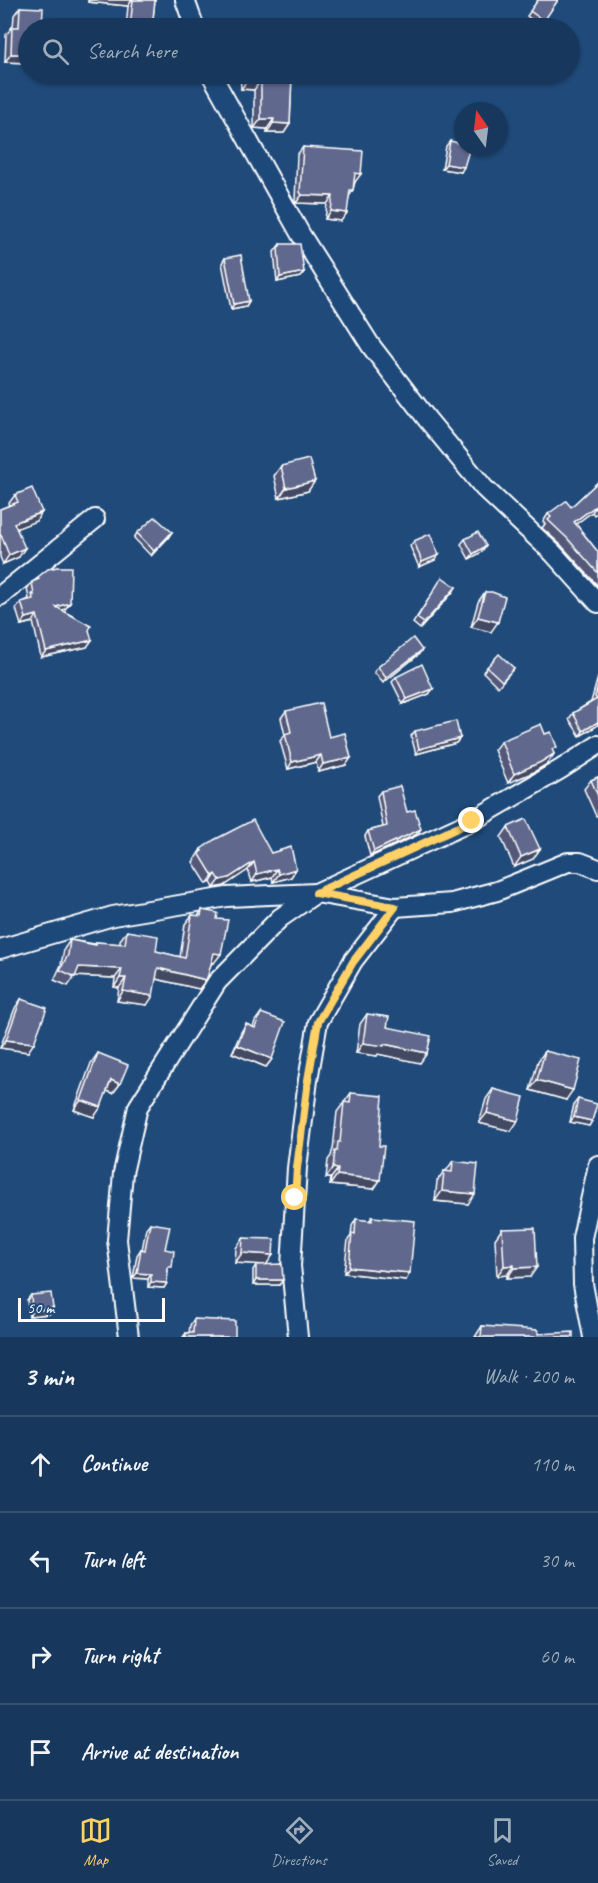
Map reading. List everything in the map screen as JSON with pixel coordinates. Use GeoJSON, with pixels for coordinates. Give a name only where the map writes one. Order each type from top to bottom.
{"type":"FeatureCollection","features":[{"type":"Feature","properties":{"kind":"street"},"geometry":{"type":"LineString","coordinates":[[185,0],[191,18]]}},
{"type":"Feature","properties":{"kind":"street"},"geometry":{"type":"LineString","coordinates":[[217,84],[301,235],[371,346],[484,488],[553,554],[598,603]]}},
{"type":"Feature","properties":{"kind":"street"},"geometry":{"type":"LineString","coordinates":[[0,596],[95,519]]}},
{"type":"Feature","properties":{"kind":"street"},"geometry":{"type":"LineString","coordinates":[[129,1337],[117,1240],[123,1173],[138,1107],[217,982],[280,918],[316,893],[472,821],[598,745]]}},
{"type":"Feature","properties":{"kind":"street"},"geometry":{"type":"LineString","coordinates":[[0,949],[113,916],[227,897],[316,893],[395,907],[452,903],[497,891],[568,862],[580,862],[598,869]]}},
{"type":"Feature","properties":{"kind":"street"},"geometry":{"type":"LineString","coordinates":[[298,1337],[291,1266],[297,1168],[318,1022],[353,962],[395,907]]}},
{"type":"Feature","properties":{"kind":"street"},"geometry":{"type":"LineString","coordinates":[[593,1337],[583,1284],[582,1238],[598,1165]]}},
{"type":"Feature","properties":{"kind":"building"},"geometry":{"type":"Polygon","coordinates":[[[133,0],[155,0],[153,18],[131,18],[133,0]]]}},
{"type":"Feature","properties":{"kind":"building"},"geometry":{"type":"Polygon","coordinates":[[[538,0],[558,0],[546,18],[540,18],[530,11],[538,0]]]}},
{"type":"Feature","properties":{"kind":"building"},"geometry":{"type":"Polygon","coordinates":[[[20,7],[43,8],[42,18],[19,18],[20,7]]]}},
{"type":"Feature","properties":{"kind":"building"},"geometry":{"type":"Polygon","coordinates":[[[12,27],[18,27],[18,54],[11,54],[12,27]]]}},
{"type":"Feature","properties":{"kind":"building"},"geometry":{"type":"Polygon","coordinates":[[[261,84],[292,84],[290,124],[273,123],[274,119],[261,119],[261,84]]]}},
{"type":"Feature","properties":{"kind":"building"},"geometry":{"type":"Polygon","coordinates":[[[450,141],[454,142],[454,156],[467,156],[464,167],[446,164],[450,141]]]}},
{"type":"Feature","properties":{"kind":"building"},"geometry":{"type":"Polygon","coordinates":[[[303,147],[363,151],[361,174],[355,173],[347,213],[331,211],[333,196],[302,195],[300,192],[303,147]]]}},
{"type":"Feature","properties":{"kind":"building"},"geometry":{"type":"Polygon","coordinates":[[[280,244],[300,244],[304,272],[280,277],[278,247],[280,244]]]}},
{"type":"Feature","properties":{"kind":"building"},"geometry":{"type":"Polygon","coordinates":[[[241,255],[249,301],[234,304],[225,258],[241,255]]]}},
{"type":"Feature","properties":{"kind":"building"},"geometry":{"type":"Polygon","coordinates":[[[309,459],[315,481],[286,488],[281,466],[309,459]]]}},
{"type":"Feature","properties":{"kind":"building"},"geometry":{"type":"Polygon","coordinates":[[[598,482],[598,506],[574,522],[598,552],[598,573],[548,520],[551,517],[548,514],[566,501],[571,507],[598,482]]]}},
{"type":"Feature","properties":{"kind":"building"},"geometry":{"type":"Polygon","coordinates":[[[32,488],[42,512],[14,523],[25,548],[9,555],[0,535],[0,509],[18,502],[15,495],[32,488]]]}},
{"type":"Feature","properties":{"kind":"building"},"geometry":{"type":"Polygon","coordinates":[[[155,517],[172,532],[154,551],[137,533],[155,517]]]}},
{"type":"Feature","properties":{"kind":"building"},"geometry":{"type":"Polygon","coordinates":[[[478,532],[486,546],[473,554],[465,539],[478,532]]]}},
{"type":"Feature","properties":{"kind":"building"},"geometry":{"type":"Polygon","coordinates":[[[430,534],[439,555],[422,562],[414,541],[430,534]]]}},
{"type":"Feature","properties":{"kind":"building"},"geometry":{"type":"Polygon","coordinates":[[[71,567],[70,603],[56,607],[91,626],[89,630],[92,640],[46,651],[37,615],[26,618],[21,602],[33,599],[32,582],[39,579],[38,577],[48,569],[71,567]]]}},
{"type":"Feature","properties":{"kind":"building"},"geometry":{"type":"Polygon","coordinates":[[[442,577],[456,587],[424,623],[417,618],[442,577]]]}},
{"type":"Feature","properties":{"kind":"building"},"geometry":{"type":"Polygon","coordinates":[[[485,592],[505,597],[498,622],[478,617],[485,592]]]}},
{"type":"Feature","properties":{"kind":"building"},"geometry":{"type":"Polygon","coordinates":[[[413,638],[422,650],[386,678],[378,667],[413,638]]]}},
{"type":"Feature","properties":{"kind":"building"},"geometry":{"type":"Polygon","coordinates":[[[499,654],[514,668],[502,681],[487,667],[499,654]]]}},
{"type":"Feature","properties":{"kind":"building"},"geometry":{"type":"Polygon","coordinates":[[[422,664],[433,689],[407,699],[396,677],[422,664]]]}},
{"type":"Feature","properties":{"kind":"building"},"geometry":{"type":"Polygon","coordinates":[[[598,685],[598,722],[583,731],[573,713],[597,699],[595,697],[598,685]]]}},
{"type":"Feature","properties":{"kind":"building"},"geometry":{"type":"Polygon","coordinates":[[[321,703],[329,737],[345,733],[351,758],[323,764],[321,755],[292,762],[285,734],[291,732],[286,711],[321,703]]]}},
{"type":"Feature","properties":{"kind":"building"},"geometry":{"type":"Polygon","coordinates":[[[456,721],[460,738],[419,749],[415,731],[456,721]]]}},
{"type":"Feature","properties":{"kind":"building"},"geometry":{"type":"Polygon","coordinates":[[[541,724],[545,734],[551,732],[557,747],[552,749],[554,754],[514,774],[501,741],[541,724]]]}},
{"type":"Feature","properties":{"kind":"building"},"geometry":{"type":"Polygon","coordinates":[[[598,777],[598,796],[591,780],[598,777]]]}},
{"type":"Feature","properties":{"kind":"building"},"geometry":{"type":"Polygon","coordinates":[[[400,786],[407,812],[415,810],[421,829],[374,851],[368,831],[387,826],[381,791],[400,786]]]}},
{"type":"Feature","properties":{"kind":"building"},"geometry":{"type":"Polygon","coordinates":[[[526,819],[540,849],[521,857],[508,827],[526,819]]]}},
{"type":"Feature","properties":{"kind":"building"},"geometry":{"type":"Polygon","coordinates":[[[253,820],[271,853],[291,847],[296,869],[279,874],[277,869],[257,874],[254,862],[229,878],[220,880],[216,874],[213,876],[199,853],[201,849],[253,820]]]}},
{"type":"Feature","properties":{"kind":"building"},"geometry":{"type":"Polygon","coordinates":[[[202,910],[218,913],[217,919],[228,920],[221,954],[214,953],[206,980],[158,968],[153,996],[123,991],[126,978],[120,978],[122,969],[79,967],[75,977],[60,970],[68,955],[70,940],[96,945],[96,942],[125,944],[127,931],[158,936],[156,951],[185,958],[192,915],[201,916],[202,910]]]}},
{"type":"Feature","properties":{"kind":"building"},"geometry":{"type":"Polygon","coordinates":[[[21,999],[47,1008],[34,1043],[6,1040],[21,999]]]}},
{"type":"Feature","properties":{"kind":"building"},"geometry":{"type":"Polygon","coordinates":[[[261,1013],[285,1022],[272,1059],[237,1045],[246,1024],[255,1028],[261,1013]]]}},
{"type":"Feature","properties":{"kind":"building"},"geometry":{"type":"Polygon","coordinates":[[[367,1014],[389,1017],[387,1027],[431,1036],[427,1053],[384,1044],[384,1046],[363,1043],[367,1014]]]}},
{"type":"Feature","properties":{"kind":"building"},"geometry":{"type":"Polygon","coordinates":[[[545,1051],[581,1060],[573,1090],[537,1080],[545,1051]]]}},
{"type":"Feature","properties":{"kind":"building"},"geometry":{"type":"Polygon","coordinates":[[[98,1053],[128,1065],[120,1084],[111,1080],[101,1107],[81,1100],[98,1053]]]}},
{"type":"Feature","properties":{"kind":"building"},"geometry":{"type":"Polygon","coordinates":[[[493,1089],[524,1097],[518,1121],[487,1113],[493,1089]]]}},
{"type":"Feature","properties":{"kind":"building"},"geometry":{"type":"Polygon","coordinates":[[[351,1093],[383,1096],[379,1146],[384,1146],[380,1180],[337,1175],[338,1169],[333,1168],[335,1151],[340,1142],[344,1102],[350,1103],[351,1093]]]}},
{"type":"Feature","properties":{"kind":"building"},"geometry":{"type":"Polygon","coordinates":[[[578,1099],[597,1104],[592,1121],[574,1117],[578,1099]]]}},
{"type":"Feature","properties":{"kind":"building"},"geometry":{"type":"Polygon","coordinates":[[[453,1161],[478,1164],[475,1194],[442,1191],[444,1171],[452,1172],[453,1161]]]}},
{"type":"Feature","properties":{"kind":"building"},"geometry":{"type":"Polygon","coordinates":[[[372,1217],[415,1221],[410,1273],[349,1267],[352,1233],[355,1234],[356,1219],[372,1221],[372,1217]]]}},
{"type":"Feature","properties":{"kind":"building"},"geometry":{"type":"Polygon","coordinates":[[[150,1223],[170,1226],[165,1249],[174,1251],[172,1267],[168,1267],[167,1283],[151,1282],[151,1274],[137,1273],[141,1249],[145,1250],[150,1223]]]}},
{"type":"Feature","properties":{"kind":"building"},"geometry":{"type":"Polygon","coordinates":[[[535,1228],[537,1267],[504,1266],[502,1229],[535,1228]]]}},
{"type":"Feature","properties":{"kind":"building"},"geometry":{"type":"Polygon","coordinates":[[[243,1238],[274,1239],[273,1255],[242,1253],[243,1238]]]}},
{"type":"Feature","properties":{"kind":"building"},"geometry":{"type":"Polygon","coordinates":[[[282,1264],[283,1280],[256,1280],[256,1265],[282,1264]]]}},
{"type":"Feature","properties":{"kind":"building"},"geometry":{"type":"Polygon","coordinates":[[[51,1293],[53,1308],[32,1311],[31,1295],[51,1293]]]}},
{"type":"Feature","properties":{"kind":"building"},"geometry":{"type":"Polygon","coordinates":[[[194,1319],[235,1321],[235,1337],[186,1337],[186,1333],[193,1333],[194,1319]]]}},
{"type":"Feature","properties":{"kind":"building"},"geometry":{"type":"Polygon","coordinates":[[[482,1326],[538,1330],[538,1334],[573,1332],[573,1337],[481,1337],[482,1326]]]}},
{"type":"Feature","properties":{"kind":"route"},"geometry":{"type":"LineString","coordinates":[[295,1198],[308,1080],[318,1022],[353,962],[395,907],[316,893],[472,821]]}}]}
